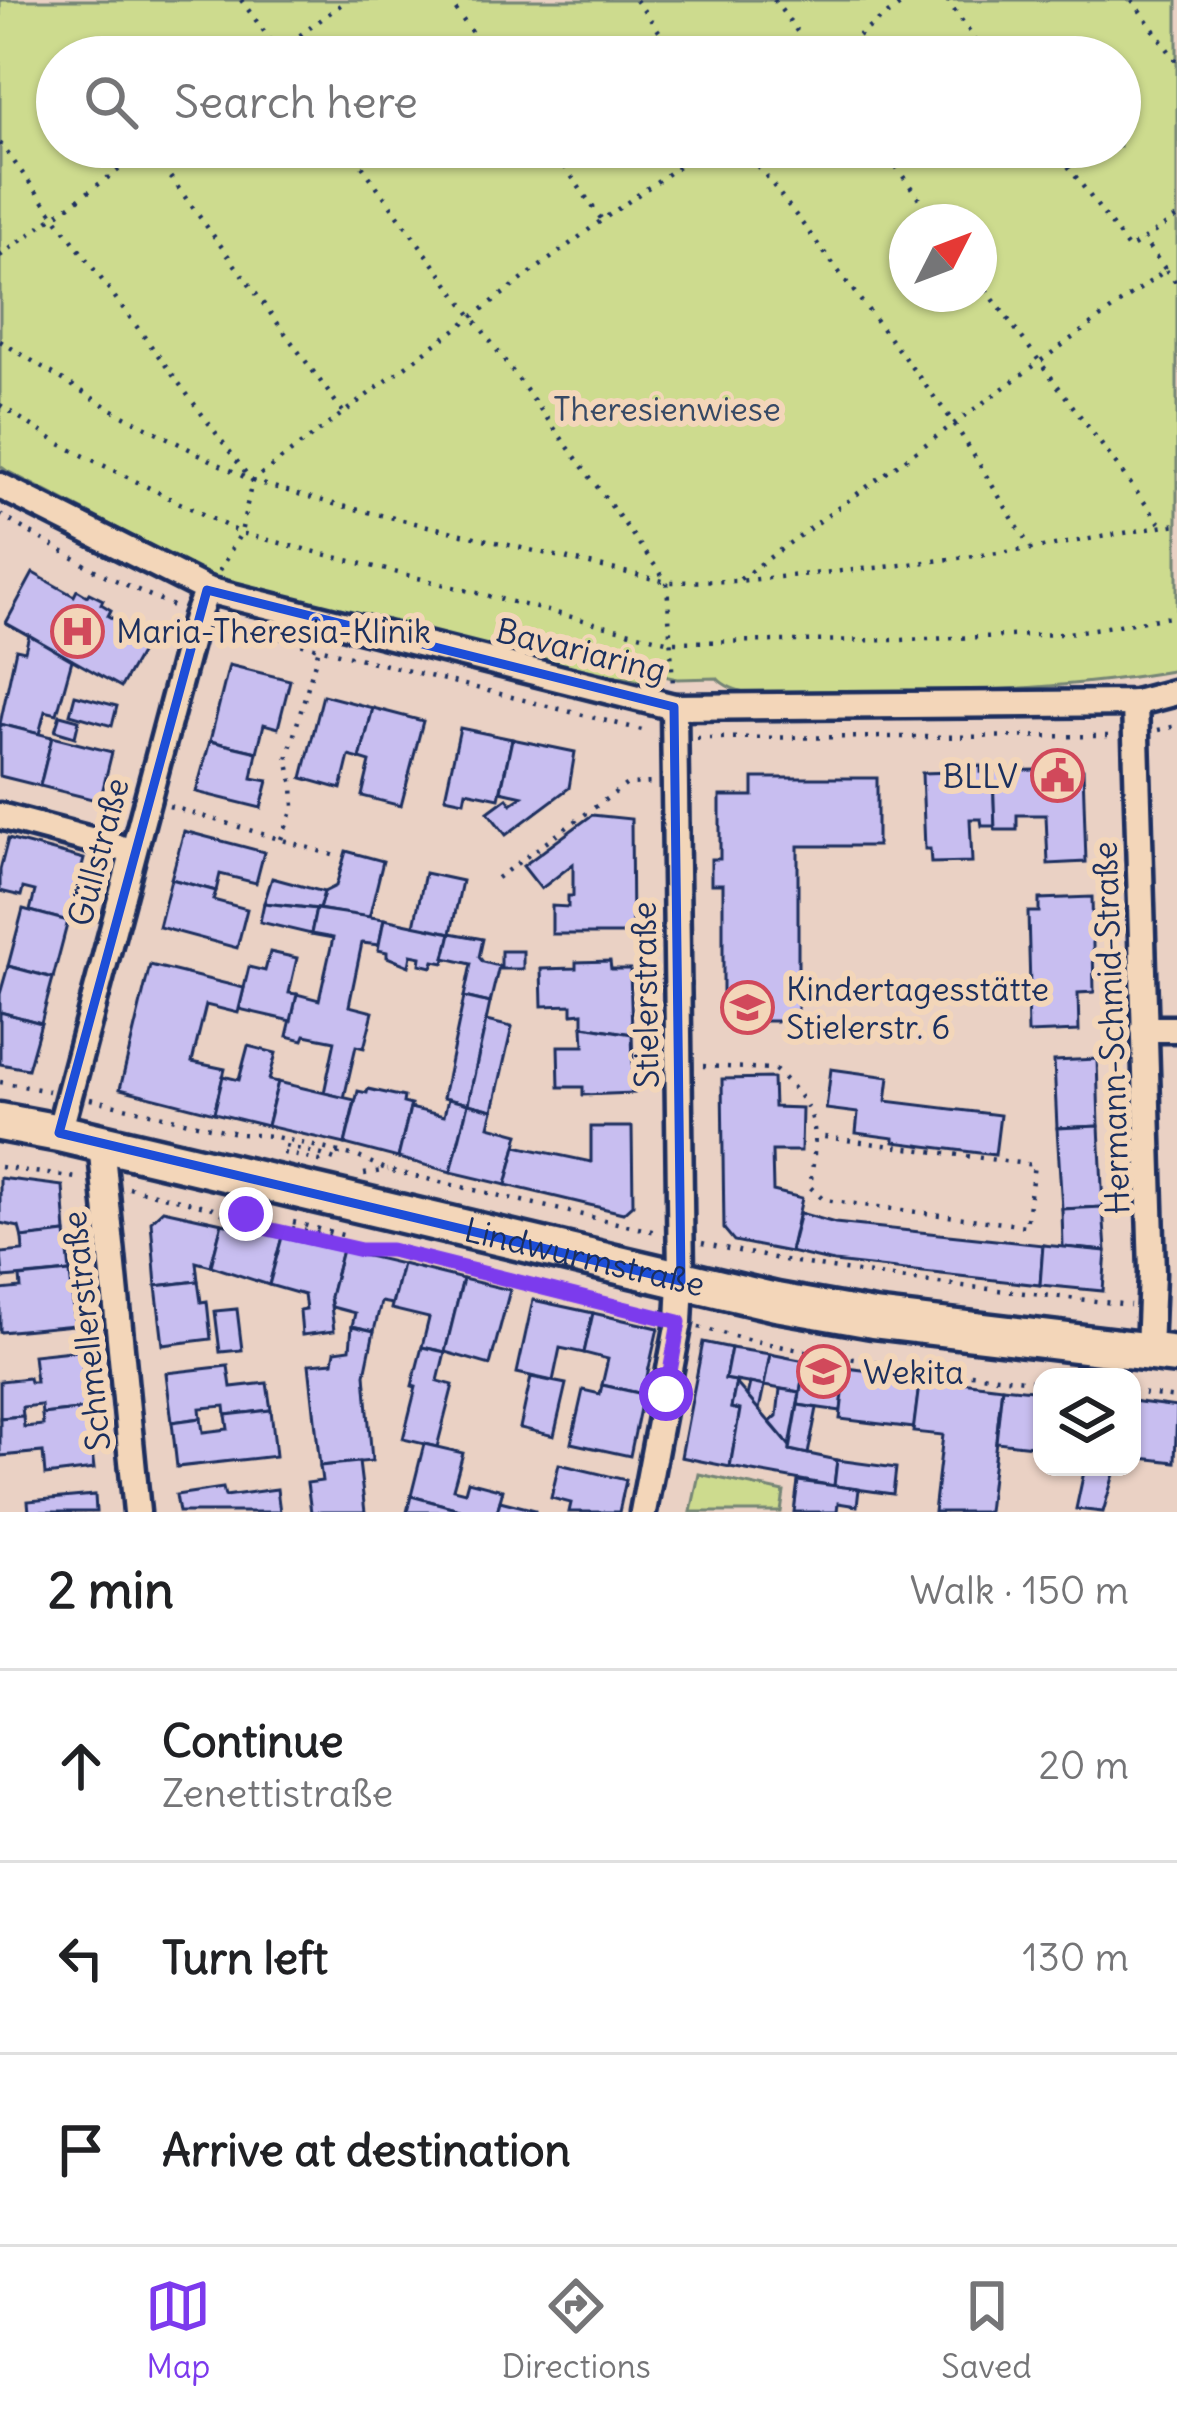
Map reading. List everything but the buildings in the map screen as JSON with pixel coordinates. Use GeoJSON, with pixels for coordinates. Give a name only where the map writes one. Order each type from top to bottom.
{"type":"FeatureCollection","features":[{"type":"Feature","properties":{"kind":"main road","name":"Lindwurmstraße"},"geometry":{"type":"LineString","coordinates":[[0,1122],[776,1302],[1163,1353]]}},
{"type":"Feature","properties":{"kind":"street","name":"Bavariaring"},"geometry":{"type":"LineString","coordinates":[[0,486],[207,590],[674,707],[1135,703],[1177,692]]}},
{"type":"Feature","properties":{"kind":"street","name":"Güllstraße"},"geometry":{"type":"LineString","coordinates":[[58,1133],[207,590]]}},
{"type":"Feature","properties":{"kind":"street","name":"Hermann-Schmid-Straße"},"geometry":{"type":"LineString","coordinates":[[1135,703],[1151,1308],[1163,1353]]}},
{"type":"Feature","properties":{"kind":"street","name":"Stielerstraße"},"geometry":{"type":"LineString","coordinates":[[643,1512],[679,1322],[682,1281],[674,707]]}},
{"type":"Feature","properties":{"kind":"street"},"geometry":{"type":"LineString","coordinates":[[0,816],[132,850]]}},
{"type":"Feature","properties":{"kind":"street"},"geometry":{"type":"LineString","coordinates":[[1144,1028],[1177,1029]]}},
{"type":"Feature","properties":{"kind":"street","name":"Schmellerstraße"},"geometry":{"type":"LineString","coordinates":[[101,1143],[137,1512]]}},
{"type":"Feature","properties":{"kind":"path"},"geometry":{"type":"LineString","coordinates":[[241,0],[267,36]]}},
{"type":"Feature","properties":{"kind":"path"},"geometry":{"type":"LineString","coordinates":[[302,36],[346,0]]}},
{"type":"Feature","properties":{"kind":"path"},"geometry":{"type":"LineString","coordinates":[[449,0],[474,36]]}},
{"type":"Feature","properties":{"kind":"path"},"geometry":{"type":"LineString","coordinates":[[636,0],[663,36]]}},
{"type":"Feature","properties":{"kind":"path"},"geometry":{"type":"LineString","coordinates":[[773,0],[800,36]]}},
{"type":"Feature","properties":{"kind":"path"},"geometry":{"type":"LineString","coordinates":[[859,36],[908,0]]}},
{"type":"Feature","properties":{"kind":"path"},"geometry":{"type":"LineString","coordinates":[[947,0],[973,36]]}},
{"type":"Feature","properties":{"kind":"path"},"geometry":{"type":"LineString","coordinates":[[1132,0],[1177,62]]}},
{"type":"Feature","properties":{"kind":"path"},"geometry":{"type":"LineString","coordinates":[[1166,46],[1177,38]]}},
{"type":"Feature","properties":{"kind":"path"},"geometry":{"type":"LineString","coordinates":[[0,143],[252,481]]}},
{"type":"Feature","properties":{"kind":"path"},"geometry":{"type":"LineString","coordinates":[[0,256],[122,168]]}},
{"type":"Feature","properties":{"kind":"path"},"geometry":{"type":"LineString","coordinates":[[165,168],[343,412]]}},
{"type":"Feature","properties":{"kind":"path"},"geometry":{"type":"LineString","coordinates":[[363,168],[667,582],[674,707]]}},
{"type":"Feature","properties":{"kind":"path"},"geometry":{"type":"LineString","coordinates":[[566,168],[602,220]]}},
{"type":"Feature","properties":{"kind":"path"},"geometry":{"type":"LineString","coordinates":[[207,590],[241,532],[252,481],[676,168]]}},
{"type":"Feature","properties":{"kind":"path"},"geometry":{"type":"LineString","coordinates":[[760,168],[954,423],[1031,550]]}},
{"type":"Feature","properties":{"kind":"path"},"geometry":{"type":"LineString","coordinates":[[897,168],[923,204]]}},
{"type":"Feature","properties":{"kind":"path"},"geometry":{"type":"LineString","coordinates":[[1069,168],[1129,249],[1177,217]]}},
{"type":"Feature","properties":{"kind":"path"},"geometry":{"type":"LineString","coordinates":[[1143,239],[1177,284]]}},
{"type":"Feature","properties":{"kind":"path"},"geometry":{"type":"LineString","coordinates":[[736,581],[1166,270]]}},
{"type":"Feature","properties":{"kind":"path"},"geometry":{"type":"LineString","coordinates":[[997,305],[1162,527]]}},
{"type":"Feature","properties":{"kind":"path"},"geometry":{"type":"LineString","coordinates":[[0,341],[109,408],[252,481],[667,582],[736,581],[1031,550],[1177,524]]}},
{"type":"Feature","properties":{"kind":"path"},"geometry":{"type":"LineString","coordinates":[[0,405],[60,444],[241,532],[670,642],[1061,634],[1177,616]]}},
{"type":"Feature","properties":{"kind":"path"},"geometry":{"type":"LineString","coordinates":[[281,839],[293,807],[286,759],[319,648]]}},
{"type":"Feature","properties":{"kind":"path"},"geometry":{"type":"LineString","coordinates":[[497,878],[627,784],[674,782]]}},
{"type":"Feature","properties":{"kind":"path"},"geometry":{"type":"LineString","coordinates":[[146,799],[335,856]]}},
{"type":"Feature","properties":{"kind":"path"},"geometry":{"type":"LineString","coordinates":[[704,1066],[774,1069],[799,1092],[817,1136],[810,1187],[824,1199],[1026,1226],[1034,1165],[817,1136]]}},
{"type":"Feature","properties":{"kind":"path"},"geometry":{"type":"LineString","coordinates":[[0,1082],[339,1151],[388,1171],[796,1264],[1151,1308]]}},
{"type":"Feature","properties":{"kind":"path"},"geometry":{"type":"LineString","coordinates":[[329,1159],[320,1161],[284,1149],[322,1155],[337,1161],[339,1151]]}},
{"type":"Feature","properties":{"kind":"path"},"geometry":{"type":"LineString","coordinates":[[0,1167],[105,1182],[213,1208],[255,1226],[361,1250],[391,1250],[758,1344],[1033,1381]]}},
{"type":"Feature","properties":{"kind":"path"},"geometry":{"type":"LineString","coordinates":[[246,1214],[256,1217],[255,1226]]}},
{"type":"Feature","properties":{"kind":"path"},"geometry":{"type":"LineString","coordinates":[[292,1225],[346,1236],[344,1246]]}},
{"type":"Feature","properties":{"kind":"path"},"geometry":{"type":"LineString","coordinates":[[1141,1393],[1177,1398]]}},
{"type":"Feature","properties":{"kind":"highlighted area"},"geometry":{"type":"Polygon","coordinates":[[[207,590],[674,707],[681,1281],[59,1133],[207,590]]]}},
{"type":"Feature","properties":{"kind":"green space","name":"Theresienwiese"},"geometry":{"type":"Polygon","coordinates":[[[0,0],[1177,0],[1177,670],[1033,687],[820,697],[750,693],[717,678],[677,679],[647,672],[644,682],[358,620],[249,591],[206,574],[0,466],[0,0]]]}},
{"type":"Feature","properties":{"kind":"green space"},"geometry":{"type":"Polygon","coordinates":[[[699,1474],[784,1492],[781,1512],[691,1512],[699,1474]]]}},
{"type":"Feature","properties":{"kind":"place","name":"Maria-Theresia-Klinik"},"geometry":{"type":"Point","coordinates":[77,631]}},
{"type":"Feature","properties":{"kind":"place","name":"BLLV"},"geometry":{"type":"Point","coordinates":[1057,776]}},
{"type":"Feature","properties":{"kind":"place","name":"Kindertagesstätte Stielerstr. 6"},"geometry":{"type":"Point","coordinates":[747,1008]}},
{"type":"Feature","properties":{"kind":"place","name":"Wekita"},"geometry":{"type":"Point","coordinates":[824,1372]}},
{"type":"Feature","properties":{"kind":"route"},"geometry":{"type":"LineString","coordinates":[[246,1214],[256,1217],[255,1226],[361,1250],[391,1250],[679,1322],[666,1394]]}}]}
